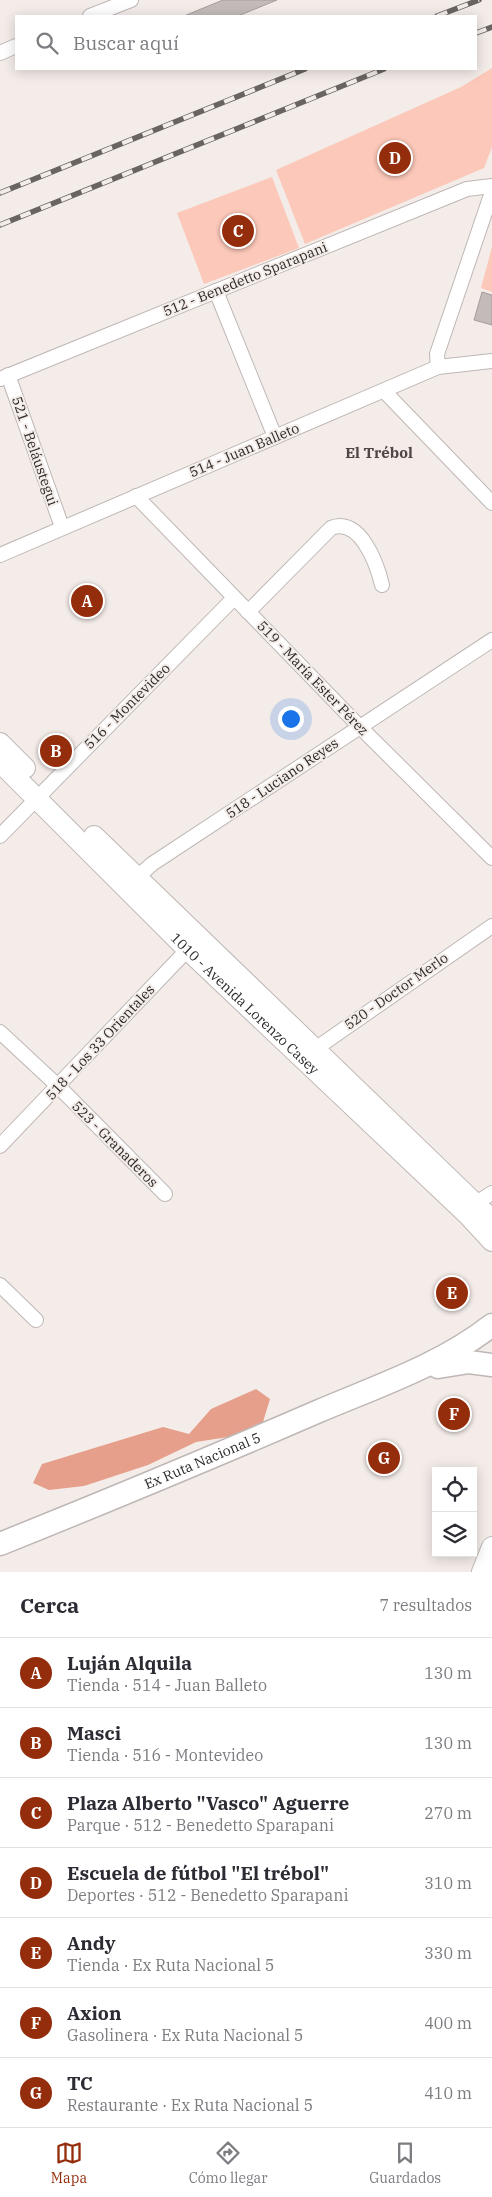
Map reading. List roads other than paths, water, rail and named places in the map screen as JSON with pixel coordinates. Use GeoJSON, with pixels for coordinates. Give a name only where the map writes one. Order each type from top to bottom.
{"type":"FeatureCollection","features":[{"type":"Feature","properties":{"kind":"main road","name":"1010 - Avenida Lorenzo Casey"},"geometry":{"type":"LineString","coordinates":[[0,743],[41,793],[193,944],[308,1054],[479,1204],[492,1220]]}},
{"type":"Feature","properties":{"kind":"main road","name":"1010 - Avenida Lorenzo Casey"},"geometry":{"type":"LineString","coordinates":[[0,762],[41,793]]}},
{"type":"Feature","properties":{"kind":"main road","name":"1010 - Avenida Lorenzo Casey"},"geometry":{"type":"LineString","coordinates":[[479,1204],[492,1241]]}},
{"type":"Feature","properties":{"kind":"main road","name":"Ex Ruta Nacional 5"},"geometry":{"type":"LineString","coordinates":[[0,1544],[172,1474],[403,1376],[461,1347],[492,1325]]}},
{"type":"Feature","properties":{"kind":"main road","name":"Ex Ruta Nacional 5"},"geometry":{"type":"LineString","coordinates":[[403,1376],[453,1363],[492,1364]]}},
{"type":"Feature","properties":{"kind":"main road"},"geometry":{"type":"LineString","coordinates":[[482,1572],[492,1548]]}},
{"type":"Feature","properties":{"kind":"street"},"geometry":{"type":"LineString","coordinates":[[93,15],[131,0]]}},
{"type":"Feature","properties":{"kind":"street","name":"512 - Benedetto Sparapani"},"geometry":{"type":"LineString","coordinates":[[4,377],[467,189],[492,186]]}},
{"type":"Feature","properties":{"kind":"street"},"geometry":{"type":"LineString","coordinates":[[438,367],[437,354],[492,192]]}},
{"type":"Feature","properties":{"kind":"street"},"geometry":{"type":"LineString","coordinates":[[216,290],[275,437]]}},
{"type":"Feature","properties":{"kind":"street","name":"514 - Juan Balleto"},"geometry":{"type":"LineString","coordinates":[[0,554],[438,367],[492,361]]}},
{"type":"Feature","properties":{"kind":"street","name":"521 - Beláustegui"},"geometry":{"type":"LineString","coordinates":[[4,377],[62,528]]}},
{"type":"Feature","properties":{"kind":"street"},"geometry":{"type":"LineString","coordinates":[[384,390],[492,503]]}},
{"type":"Feature","properties":{"kind":"street","name":"519 - María Ester Pérez"},"geometry":{"type":"LineString","coordinates":[[136,496],[359,726],[492,858]]}},
{"type":"Feature","properties":{"kind":"street"},"geometry":{"type":"LineString","coordinates":[[248,612],[331,528],[339,524],[348,527],[368,547],[382,585]]}},
{"type":"Feature","properties":{"kind":"street","name":"516 - Montevideo"},"geometry":{"type":"LineString","coordinates":[[0,836],[234,598]]}},
{"type":"Feature","properties":{"kind":"street","name":"518 - Luciano Reyes"},"geometry":{"type":"LineString","coordinates":[[131,883],[160,858],[492,640]]}},
{"type":"Feature","properties":{"kind":"street","name":"520 - Doctor Merlo"},"geometry":{"type":"LineString","coordinates":[[308,1054],[492,926]]}},
{"type":"Feature","properties":{"kind":"street","name":"518 - Los 33 Orientales"},"geometry":{"type":"LineString","coordinates":[[0,1146],[193,944]]}},
{"type":"Feature","properties":{"kind":"street","name":"523 - Granaderos"},"geometry":{"type":"LineString","coordinates":[[0,1032],[165,1194]]}},
{"type":"Feature","properties":{"kind":"street"},"geometry":{"type":"LineString","coordinates":[[0,1285],[36,1320]]}},
{"type":"Feature","properties":{"kind":"railway"},"geometry":{"type":"LineString","coordinates":[[440,15],[479,0]]}},
{"type":"Feature","properties":{"kind":"railway"},"geometry":{"type":"LineString","coordinates":[[477,33],[492,27]]}},
{"type":"Feature","properties":{"kind":"railway"},"geometry":{"type":"LineString","coordinates":[[0,193],[303,70]]}},
{"type":"Feature","properties":{"kind":"railway"},"geometry":{"type":"LineString","coordinates":[[0,225],[382,70]]}},
{"type":"Feature","properties":{"kind":"place","name":"Escuela de fútbol \"El trébol\""},"geometry":{"type":"Point","coordinates":[395,158]}},
{"type":"Feature","properties":{"kind":"place","name":"Plaza Alberto \"Vasco\" Aguerre"},"geometry":{"type":"Point","coordinates":[238,231]}},
{"type":"Feature","properties":{"kind":"place","name":"Luján Alquila"},"geometry":{"type":"Point","coordinates":[87,601]}},
{"type":"Feature","properties":{"kind":"place","name":"Masci"},"geometry":{"type":"Point","coordinates":[56,751]}},
{"type":"Feature","properties":{"kind":"place","name":"Andy"},"geometry":{"type":"Point","coordinates":[452,1293]}},
{"type":"Feature","properties":{"kind":"place","name":"Axion"},"geometry":{"type":"Point","coordinates":[454,1414]}},
{"type":"Feature","properties":{"kind":"place","name":"TC"},"geometry":{"type":"Point","coordinates":[384,1458]}},
{"type":"Feature","properties":{"kind":"district","name":"El Trébol"},"geometry":{"type":"Point","coordinates":[379,453]}}]}
